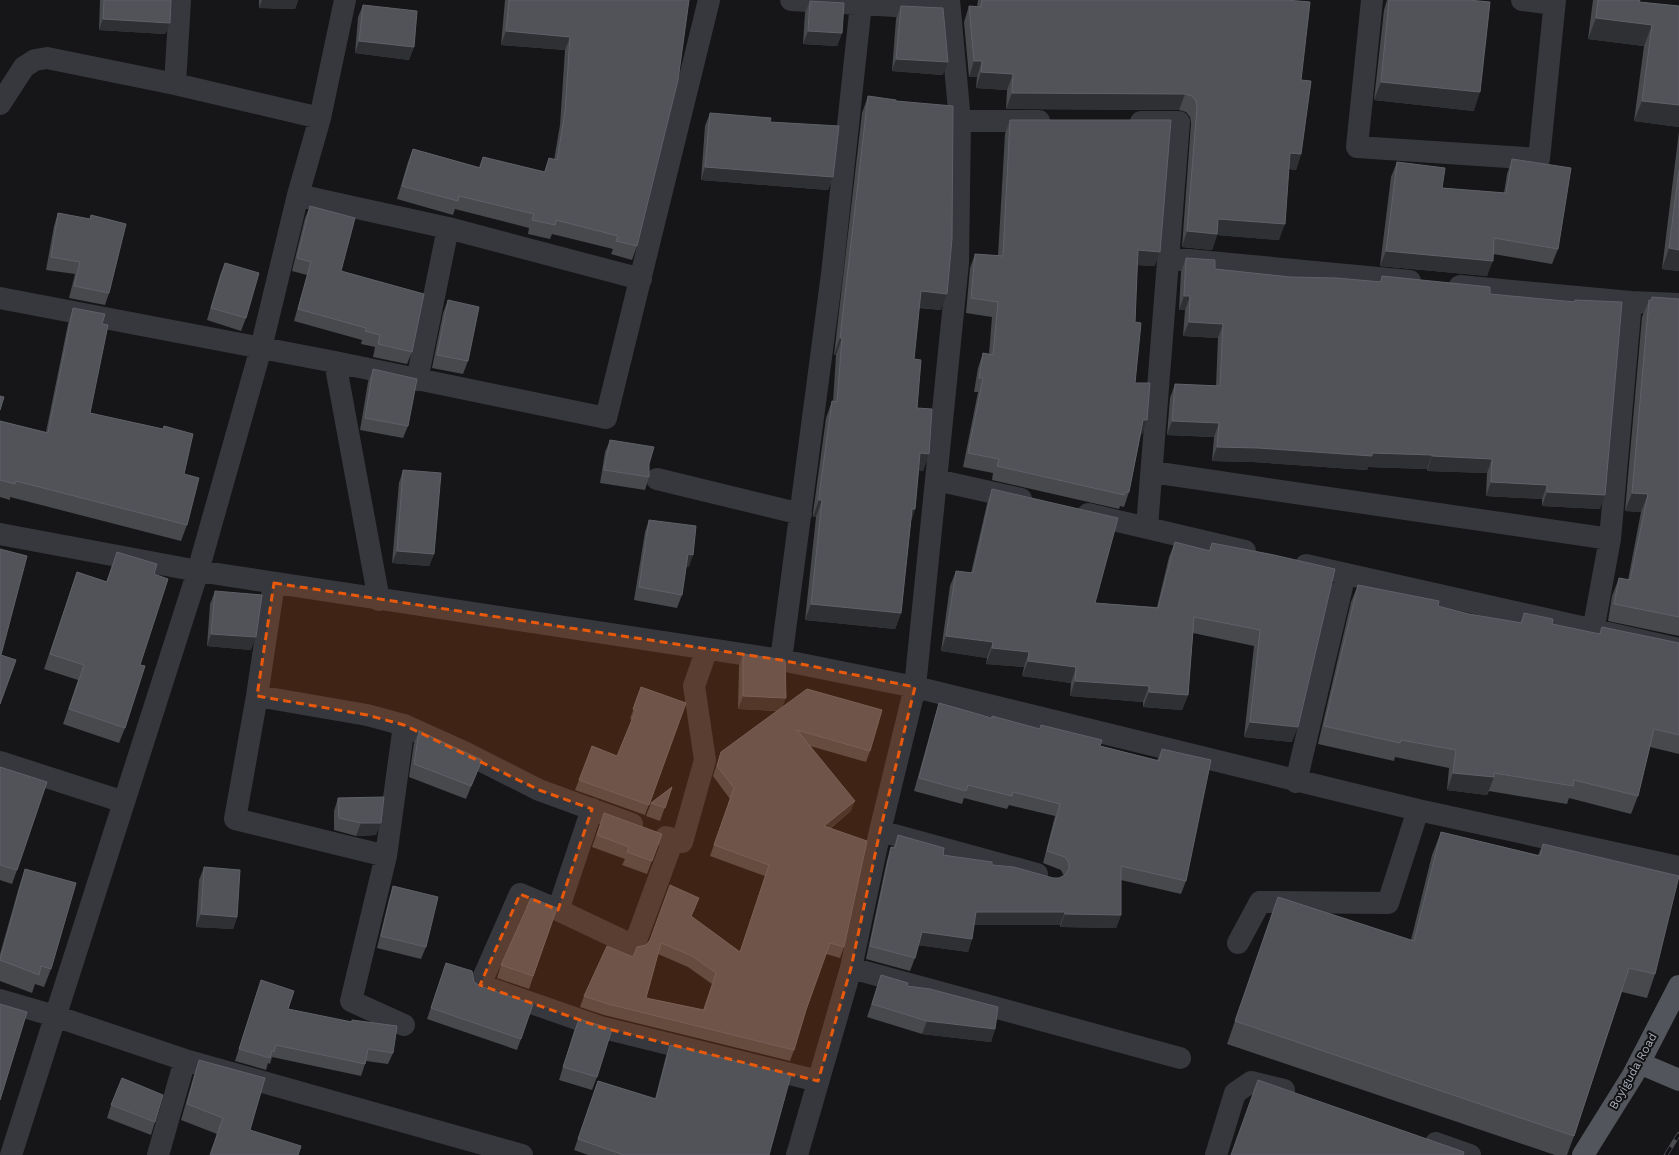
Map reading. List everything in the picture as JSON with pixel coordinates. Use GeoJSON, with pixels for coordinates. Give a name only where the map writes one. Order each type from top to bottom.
{"type":"FeatureCollection","features":[{"type":"Feature","properties":{"kind":"main road","name":"Boyiguda Road"},"geometry":{"type":"LineString","coordinates":[[1583,1155],[1639,1063],[1679,986]]}},
{"type":"Feature","properties":{"kind":"main road"},"geometry":{"type":"LineString","coordinates":[[1639,1063],[1679,1080]]}},
{"type":"Feature","properties":{"kind":"street"},"geometry":{"type":"LineString","coordinates":[[175,84],[180,0]]}},
{"type":"Feature","properties":{"kind":"street"},"geometry":{"type":"LineString","coordinates":[[11,1155],[198,571],[261,348],[298,195],[320,118],[345,0]]}},
{"type":"Feature","properties":{"kind":"street"},"geometry":{"type":"LineString","coordinates":[[0,298],[335,362],[606,418],[709,0]]}},
{"type":"Feature","properties":{"kind":"street"},"geometry":{"type":"LineString","coordinates":[[791,0],[860,4],[949,5],[960,121],[958,263],[916,687],[880,831],[851,968],[797,1155]]}},
{"type":"Feature","properties":{"kind":"street"},"geometry":{"type":"LineString","coordinates":[[1372,0],[1357,147],[1539,159],[1555,2],[1522,0]]}},
{"type":"Feature","properties":{"kind":"street"},"geometry":{"type":"LineString","coordinates":[[781,660],[832,274],[860,4]]}},
{"type":"Feature","properties":{"kind":"street"},"geometry":{"type":"LineString","coordinates":[[0,104],[24,67],[35,60],[47,58],[175,84],[320,118]]}},
{"type":"Feature","properties":{"kind":"street"},"geometry":{"type":"LineString","coordinates":[[960,121],[1062,122]]}},
{"type":"Feature","properties":{"kind":"street"},"geometry":{"type":"LineString","coordinates":[[1124,122],[1179,122],[1147,527]]}},
{"type":"Feature","properties":{"kind":"street"},"geometry":{"type":"LineString","coordinates":[[298,195],[448,228],[641,279]]}},
{"type":"Feature","properties":{"kind":"street"},"geometry":{"type":"LineString","coordinates":[[417,380],[448,228]]}},
{"type":"Feature","properties":{"kind":"street"},"geometry":{"type":"LineString","coordinates":[[1168,258],[1631,302],[1679,304]]}},
{"type":"Feature","properties":{"kind":"street"},"geometry":{"type":"LineString","coordinates":[[1593,631],[1610,539],[1631,302]]}},
{"type":"Feature","properties":{"kind":"street"},"geometry":{"type":"LineString","coordinates":[[335,362],[379,600]]}},
{"type":"Feature","properties":{"kind":"street"},"geometry":{"type":"LineString","coordinates":[[1152,472],[1610,539]]}},
{"type":"Feature","properties":{"kind":"street"},"geometry":{"type":"LineString","coordinates":[[657,478],[801,514]]}},
{"type":"Feature","properties":{"kind":"street"},"geometry":{"type":"LineString","coordinates":[[936,480],[1042,503]]}},
{"type":"Feature","properties":{"kind":"street"},"geometry":{"type":"LineString","coordinates":[[1072,510],[1262,554]]}},
{"type":"Feature","properties":{"kind":"street"},"geometry":{"type":"LineString","coordinates":[[0,534],[198,571],[379,600],[781,660],[916,687],[1296,782],[1679,867]]}},
{"type":"Feature","properties":{"kind":"street"},"geometry":{"type":"LineString","coordinates":[[1284,560],[1593,631],[1679,649]]}},
{"type":"Feature","properties":{"kind":"street"},"geometry":{"type":"LineString","coordinates":[[1296,782],[1345,574]]}},
{"type":"Feature","properties":{"kind":"street"},"geometry":{"type":"LineString","coordinates":[[274,583],[257,696],[235,819],[386,856]]}},
{"type":"Feature","properties":{"kind":"street"},"geometry":{"type":"LineString","coordinates":[[257,696],[367,715],[404,725],[464,752],[539,790],[682,842],[705,760],[694,686],[707,649]]}},
{"type":"Feature","properties":{"kind":"street"},"geometry":{"type":"LineString","coordinates":[[404,725],[386,856],[351,1001],[404,1025]]}},
{"type":"Feature","properties":{"kind":"street"},"geometry":{"type":"LineString","coordinates":[[0,762],[124,802]]}},
{"type":"Feature","properties":{"kind":"street"},"geometry":{"type":"LineString","coordinates":[[558,910],[592,809]]}},
{"type":"Feature","properties":{"kind":"street"},"geometry":{"type":"LineString","coordinates":[[1238,943],[1260,902],[1388,903],[1418,810]]}},
{"type":"Feature","properties":{"kind":"street"},"geometry":{"type":"LineString","coordinates":[[880,831],[1052,879]]}},
{"type":"Feature","properties":{"kind":"street"},"geometry":{"type":"LineString","coordinates":[[673,840],[634,946],[558,910],[520,894],[480,985],[600,1027],[818,1081]]}},
{"type":"Feature","properties":{"kind":"street"},"geometry":{"type":"LineString","coordinates":[[851,968],[1180,1058]]}},
{"type":"Feature","properties":{"kind":"street"},"geometry":{"type":"LineString","coordinates":[[0,1000],[55,1016],[185,1060],[522,1155]]}},
{"type":"Feature","properties":{"kind":"street"},"geometry":{"type":"LineString","coordinates":[[158,1155],[185,1060]]}},
{"type":"Feature","properties":{"kind":"street"},"geometry":{"type":"LineString","coordinates":[[1216,1155],[1236,1093],[1251,1082],[1271,1085],[1301,1096]]}},
{"type":"Feature","properties":{"kind":"street"},"geometry":{"type":"LineString","coordinates":[[1419,1137],[1470,1155]]}},
{"type":"Feature","properties":{"kind":"highlighted area"},"geometry":{"type":"Polygon","coordinates":[[[274,583],[781,660],[915,687],[880,831],[851,968],[818,1081],[600,1027],[480,985],[520,894],[558,910],[592,809],[539,790],[404,725],[367,715],[257,696],[274,583]]]}},
{"type":"Feature","properties":{"kind":"building"},"geometry":{"type":"Polygon","coordinates":[[[104,0],[171,0],[170,23],[103,19],[104,0]]]}},
{"type":"Feature","properties":{"kind":"building"},"geometry":{"type":"Polygon","coordinates":[[[509,0],[689,0],[678,80],[637,246],[616,241],[618,236],[556,220],[555,225],[532,220],[534,214],[459,196],[458,201],[402,186],[413,149],[480,168],[483,157],[545,172],[549,158],[557,160],[565,112],[570,37],[506,31],[509,0]]]}},
{"type":"Feature","properties":{"kind":"building"},"geometry":{"type":"Polygon","coordinates":[[[982,0],[1286,0],[1310,2],[1301,80],[1311,81],[1301,154],[1290,153],[1285,224],[1218,219],[1217,234],[1187,231],[1197,107],[1196,101],[1192,96],[1185,94],[1012,93],[1013,74],[981,72],[982,61],[974,61],[969,6],[981,7],[982,0]]]}},
{"type":"Feature","properties":{"kind":"building"},"geometry":{"type":"Polygon","coordinates":[[[1389,0],[1468,0],[1490,2],[1480,92],[1381,82],[1389,0]]]}},
{"type":"Feature","properties":{"kind":"building"},"geometry":{"type":"Polygon","coordinates":[[[1598,0],[1640,0],[1639,2],[1679,6],[1679,105],[1642,101],[1652,25],[1596,18],[1598,0]]]}},
{"type":"Feature","properties":{"kind":"building"},"geometry":{"type":"Polygon","coordinates":[[[810,1],[844,3],[842,33],[808,31],[810,1]]]}},
{"type":"Feature","properties":{"kind":"building"},"geometry":{"type":"Polygon","coordinates":[[[363,5],[417,11],[414,47],[359,41],[363,5]]]}},
{"type":"Feature","properties":{"kind":"building"},"geometry":{"type":"Polygon","coordinates":[[[901,6],[943,8],[948,62],[896,59],[901,6]]]}},
{"type":"Feature","properties":{"kind":"building"},"geometry":{"type":"Polygon","coordinates":[[[868,96],[896,101],[953,106],[952,239],[947,294],[921,291],[914,359],[921,360],[917,408],[932,409],[929,454],[920,453],[915,509],[912,509],[901,613],[811,604],[822,500],[819,500],[819,496],[832,401],[837,402],[842,338],[840,338],[868,96]]]}},
{"type":"Feature","properties":{"kind":"building"},"geometry":{"type":"Polygon","coordinates":[[[710,113],[771,118],[770,122],[839,126],[833,177],[705,167],[710,113]]]}},
{"type":"Feature","properties":{"kind":"building"},"geometry":{"type":"Polygon","coordinates":[[[1010,120],[1171,120],[1160,252],[1138,250],[1135,322],[1141,323],[1135,383],[1150,383],[1147,420],[1143,420],[1129,492],[1125,492],[1124,495],[997,466],[999,459],[968,453],[983,378],[979,378],[983,353],[993,355],[998,302],[971,298],[975,254],[1003,256],[1010,120]]]}},
{"type":"Feature","properties":{"kind":"building"},"geometry":{"type":"Polygon","coordinates":[[[1512,159],[1571,168],[1558,249],[1494,238],[1493,261],[1386,251],[1397,162],[1445,168],[1442,188],[1506,193],[1512,159]]]}},
{"type":"Feature","properties":{"kind":"building"},"geometry":{"type":"Polygon","coordinates":[[[1679,170],[1679,250],[1669,248],[1679,170]]]}},
{"type":"Feature","properties":{"kind":"building"},"geometry":{"type":"Polygon","coordinates":[[[310,206],[355,218],[341,271],[424,294],[412,352],[378,344],[380,335],[365,331],[366,328],[298,309],[311,262],[297,258],[310,206]]]}},
{"type":"Feature","properties":{"kind":"building"},"geometry":{"type":"Polygon","coordinates":[[[58,213],[90,219],[91,215],[126,224],[109,293],[74,286],[80,262],[51,257],[58,213]]]}},
{"type":"Feature","properties":{"kind":"building"},"geometry":{"type":"Polygon","coordinates":[[[1186,258],[1215,260],[1215,269],[1290,277],[1337,278],[1381,282],[1382,276],[1490,287],[1490,294],[1575,302],[1575,300],[1622,302],[1605,495],[1547,492],[1547,485],[1491,482],[1492,459],[1372,453],[1372,456],[1258,448],[1217,447],[1219,423],[1172,421],[1175,384],[1220,386],[1223,324],[1189,322],[1190,296],[1184,296],[1186,258]]]}},
{"type":"Feature","properties":{"kind":"building"},"geometry":{"type":"Polygon","coordinates":[[[225,263],[259,273],[246,318],[211,308],[225,263]]]}},
{"type":"Feature","properties":{"kind":"building"},"geometry":{"type":"Polygon","coordinates":[[[1652,297],[1679,299],[1679,617],[1614,604],[1619,578],[1630,580],[1648,494],[1632,493],[1649,300],[1652,300],[1652,297]]]}},
{"type":"Feature","properties":{"kind":"building"},"geometry":{"type":"Polygon","coordinates":[[[448,300],[479,307],[468,361],[437,355],[448,300]]]}},
{"type":"Feature","properties":{"kind":"building"},"geometry":{"type":"Polygon","coordinates":[[[73,308],[105,314],[102,324],[108,325],[90,413],[163,429],[164,426],[193,434],[184,474],[199,478],[187,525],[16,481],[15,484],[0,480],[0,421],[48,433],[73,308]]]}},
{"type":"Feature","properties":{"kind":"building"},"geometry":{"type":"Polygon","coordinates":[[[373,369],[417,379],[408,426],[365,418],[373,369]]]}},
{"type":"Feature","properties":{"kind":"building"},"geometry":{"type":"Polygon","coordinates":[[[0,396],[4,397],[0,410],[0,396]]]}},
{"type":"Feature","properties":{"kind":"building"},"geometry":{"type":"Polygon","coordinates":[[[610,440],[654,447],[649,464],[649,477],[604,470],[610,440]]]}},
{"type":"Feature","properties":{"kind":"building"},"geometry":{"type":"Polygon","coordinates":[[[403,470],[441,473],[434,554],[397,551],[403,470]]]}},
{"type":"Feature","properties":{"kind":"building"},"geometry":{"type":"Polygon","coordinates":[[[992,489],[1118,518],[1095,603],[1158,608],[1175,542],[1210,551],[1212,543],[1335,569],[1298,727],[1250,722],[1260,630],[1194,617],[1188,695],[1149,692],[1149,686],[1075,681],[1076,667],[1028,661],[1029,652],[992,648],[993,642],[946,636],[956,571],[973,573],[992,489]]]}},
{"type":"Feature","properties":{"kind":"building"},"geometry":{"type":"Polygon","coordinates":[[[649,520],[696,526],[693,555],[688,554],[682,595],[639,587],[649,520]]]}},
{"type":"Feature","properties":{"kind":"building"},"geometry":{"type":"Polygon","coordinates":[[[0,549],[27,556],[1,655],[16,660],[0,704],[0,549]]]}},
{"type":"Feature","properties":{"kind":"building"},"geometry":{"type":"Polygon","coordinates":[[[117,552],[157,564],[154,574],[168,579],[140,665],[145,666],[125,728],[69,709],[84,665],[50,654],[77,572],[107,582],[117,552]]]}},
{"type":"Feature","properties":{"kind":"building"},"geometry":{"type":"Polygon","coordinates":[[[1358,585],[1439,601],[1438,606],[1469,614],[1522,623],[1524,613],[1553,619],[1552,624],[1600,634],[1602,627],[1679,643],[1679,735],[1654,729],[1638,796],[1574,780],[1573,786],[1494,773],[1494,777],[1453,773],[1456,750],[1401,740],[1400,743],[1324,726],[1358,585]]]}},
{"type":"Feature","properties":{"kind":"building"},"geometry":{"type":"Polygon","coordinates":[[[215,591],[262,595],[256,637],[211,634],[215,591]]]}},
{"type":"Feature","properties":{"kind":"building"},"geometry":{"type":"Polygon","coordinates":[[[743,654],[785,660],[786,698],[743,696],[743,654]]]}},
{"type":"Feature","properties":{"kind":"building"},"geometry":{"type":"Polygon","coordinates":[[[641,687],[686,703],[649,805],[579,780],[592,746],[617,756],[636,710],[633,709],[641,687]]]}},
{"type":"Feature","properties":{"kind":"building"},"geometry":{"type":"Polygon","coordinates":[[[807,689],[882,710],[870,751],[797,730],[855,801],[824,826],[867,841],[844,947],[830,943],[806,1010],[794,1050],[608,1004],[584,996],[607,946],[633,957],[637,947],[646,945],[650,940],[670,885],[699,898],[691,916],[740,952],[769,865],[714,845],[734,788],[717,766],[721,752],[807,689]],[[661,943],[646,998],[704,1010],[716,973],[692,956],[661,943]]]}},
{"type":"Feature","properties":{"kind":"building"},"geometry":{"type":"Polygon","coordinates":[[[939,703],[992,718],[992,716],[1040,729],[1041,725],[1102,740],[1100,746],[1159,761],[1162,749],[1211,760],[1186,881],[1121,866],[1121,915],[1065,914],[1065,912],[976,912],[972,939],[922,932],[915,958],[870,946],[891,847],[895,848],[898,835],[944,848],[943,855],[992,862],[992,865],[1014,867],[1053,878],[1059,878],[1065,875],[1069,869],[1069,863],[1065,857],[1047,851],[1060,804],[1013,792],[1012,796],[968,785],[966,791],[919,778],[939,703]]]}},
{"type":"Feature","properties":{"kind":"building"},"geometry":{"type":"Polygon","coordinates":[[[419,731],[482,760],[471,786],[414,764],[419,731]]]}},
{"type":"Feature","properties":{"kind":"building"},"geometry":{"type":"Polygon","coordinates":[[[0,767],[47,782],[17,870],[0,865],[0,767]]]}},
{"type":"Feature","properties":{"kind":"building"},"geometry":{"type":"Polygon","coordinates":[[[672,787],[665,808],[651,803],[672,787]]]}},
{"type":"Feature","properties":{"kind":"building"},"geometry":{"type":"Polygon","coordinates":[[[384,797],[381,823],[361,823],[339,818],[338,798],[384,797]]]}},
{"type":"Feature","properties":{"kind":"building"},"geometry":{"type":"Polygon","coordinates":[[[604,813],[662,834],[652,861],[627,852],[629,847],[597,835],[604,813]]]}},
{"type":"Feature","properties":{"kind":"building"},"geometry":{"type":"Polygon","coordinates":[[[1441,832],[1540,856],[1543,844],[1679,876],[1655,974],[1629,968],[1574,1136],[1235,1021],[1278,897],[1414,941],[1441,832]]]}},
{"type":"Feature","properties":{"kind":"building"},"geometry":{"type":"Polygon","coordinates":[[[204,867],[240,870],[237,917],[201,914],[204,867]]]}},
{"type":"Feature","properties":{"kind":"building"},"geometry":{"type":"Polygon","coordinates":[[[25,869],[76,883],[51,969],[41,966],[39,975],[0,960],[25,869]]]}},
{"type":"Feature","properties":{"kind":"building"},"geometry":{"type":"Polygon","coordinates":[[[393,886],[438,897],[426,947],[381,936],[393,886]]]}},
{"type":"Feature","properties":{"kind":"building"},"geometry":{"type":"Polygon","coordinates":[[[531,898],[557,908],[533,976],[501,965],[531,898]]]}},
{"type":"Feature","properties":{"kind":"building"},"geometry":{"type":"Polygon","coordinates":[[[446,963],[472,971],[474,982],[480,986],[533,1004],[521,1039],[431,1008],[446,963]]]}},
{"type":"Feature","properties":{"kind":"building"},"geometry":{"type":"Polygon","coordinates":[[[881,975],[908,983],[907,986],[930,989],[998,1007],[995,1029],[927,1021],[872,1004],[881,975]]]}},
{"type":"Feature","properties":{"kind":"building"},"geometry":{"type":"Polygon","coordinates":[[[261,980],[294,991],[288,1009],[352,1022],[352,1020],[397,1026],[393,1053],[368,1049],[365,1064],[276,1045],[270,1058],[239,1049],[261,980]]]}},
{"type":"Feature","properties":{"kind":"building"},"geometry":{"type":"Polygon","coordinates":[[[0,1004],[27,1012],[0,1100],[0,1004]]]}},
{"type":"Feature","properties":{"kind":"building"},"geometry":{"type":"Polygon","coordinates":[[[579,1019],[612,1029],[597,1077],[563,1067],[579,1019]]]}},
{"type":"Feature","properties":{"kind":"building"},"geometry":{"type":"Polygon","coordinates":[[[670,1045],[791,1075],[769,1155],[624,1155],[578,1139],[598,1081],[656,1099],[670,1045]]]}},
{"type":"Feature","properties":{"kind":"building"},"geometry":{"type":"Polygon","coordinates":[[[199,1060],[265,1078],[250,1130],[301,1146],[298,1155],[210,1155],[223,1118],[187,1104],[199,1060]]]}},
{"type":"Feature","properties":{"kind":"building"},"geometry":{"type":"Polygon","coordinates":[[[122,1078],[163,1095],[155,1122],[111,1105],[122,1078]]]}},
{"type":"Feature","properties":{"kind":"building"},"geometry":{"type":"Polygon","coordinates":[[[1258,1080],[1464,1152],[1463,1155],[1231,1155],[1258,1080]]]}},
{"type":"Feature","properties":{"kind":"railway"},"geometry":{"type":"LineString","coordinates":[[1666,1155],[1679,1134]]}}]}
